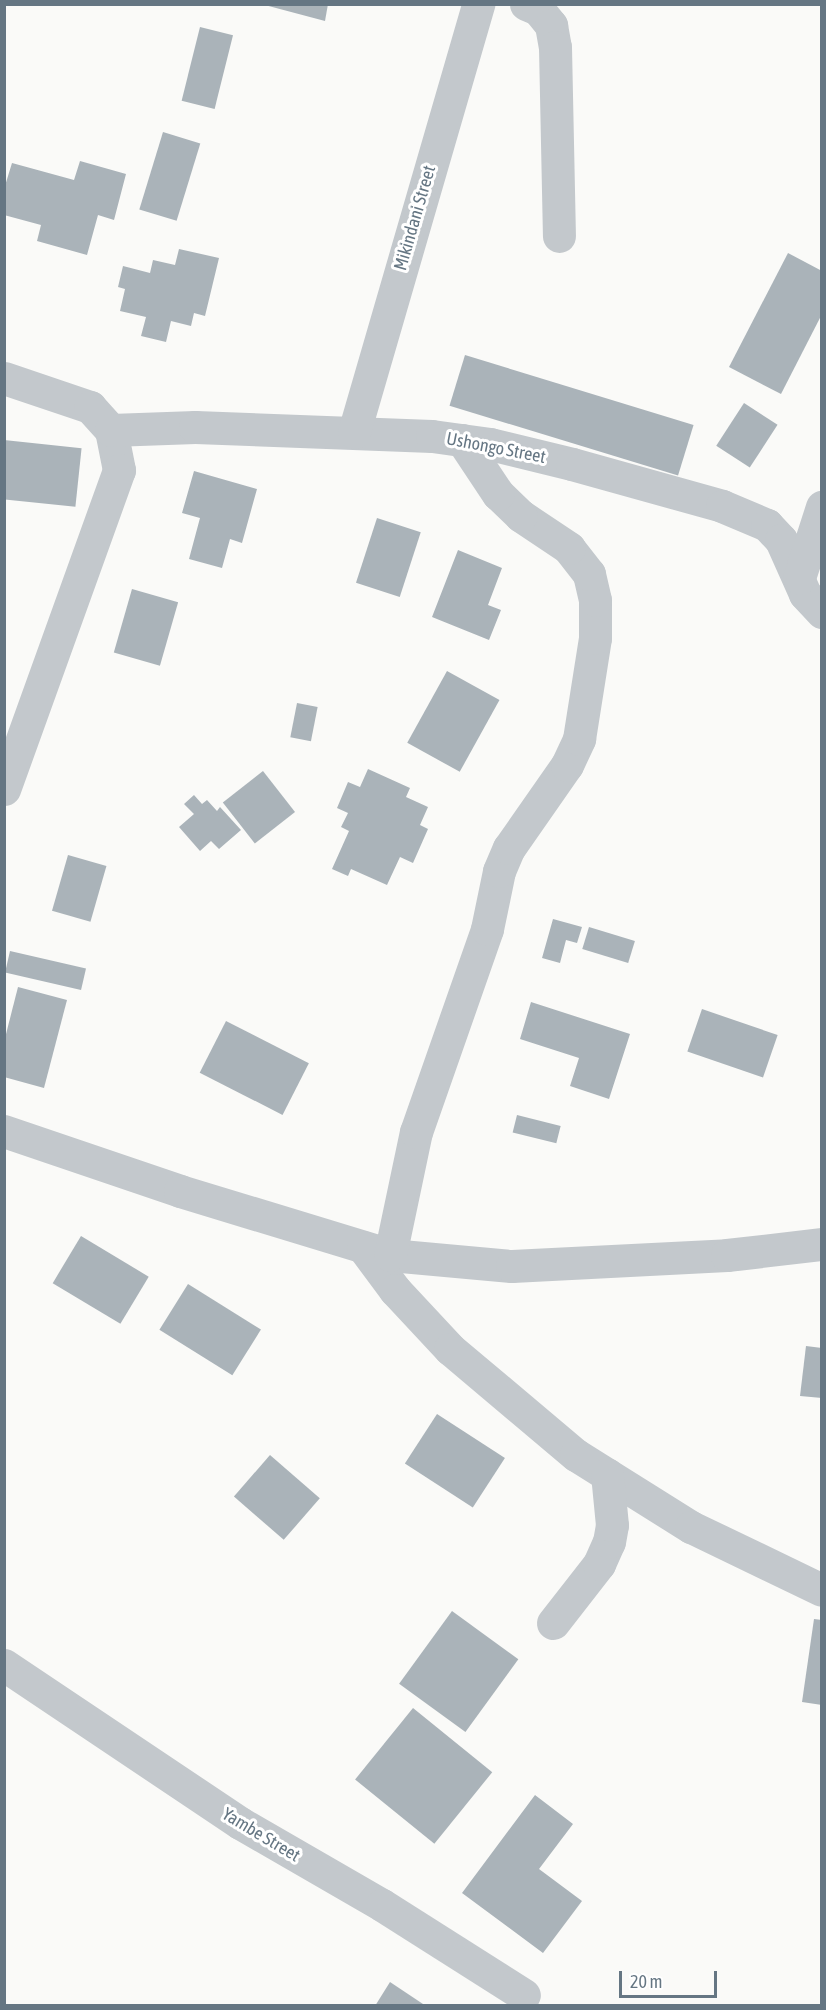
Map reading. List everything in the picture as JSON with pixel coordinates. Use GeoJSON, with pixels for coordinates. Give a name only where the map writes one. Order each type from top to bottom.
{"type":"FeatureCollection","features":[{"type":"Feature","properties":{"kind":"street","name":"Mikindani Street"},"geometry":{"type":"LineString","coordinates":[[354,432],[478,4]]}},
{"type":"Feature","properties":{"kind":"street"},"geometry":{"type":"LineString","coordinates":[[526,4],[538,9],[550,25],[555,48],[559,236]]}},
{"type":"Feature","properties":{"kind":"street"},"geometry":{"type":"LineString","coordinates":[[4,378],[90,407],[111,430],[119,470],[4,789]]}},
{"type":"Feature","properties":{"kind":"street","name":"Ushongo Street"},"geometry":{"type":"LineString","coordinates":[[111,430],[195,427],[354,432],[462,440],[531,454],[722,506],[767,525],[781,540],[805,594],[822,612]]}},
{"type":"Feature","properties":{"kind":"street"},"geometry":{"type":"LineString","coordinates":[[462,440],[498,494],[569,549],[589,574],[596,600],[595,638],[579,740],[567,765],[509,848],[499,871],[487,929],[376,1251],[395,1290],[450,1349],[576,1455],[690,1527],[822,1590]]}},
{"type":"Feature","properties":{"kind":"street"},"geometry":{"type":"LineString","coordinates":[[799,578],[822,507]]}},
{"type":"Feature","properties":{"kind":"street"},"geometry":{"type":"LineString","coordinates":[[4,1131],[180,1191],[376,1251],[512,1266],[727,1255],[820,1239]]}},
{"type":"Feature","properties":{"kind":"street"},"geometry":{"type":"LineString","coordinates":[[553,1623],[607,1548],[612,1525],[607,1474]]}},
{"type":"Feature","properties":{"kind":"street","name":"Yambe Street"},"geometry":{"type":"LineString","coordinates":[[4,1665],[240,1823],[382,1905],[524,1995]]}},
{"type":"Feature","properties":{"kind":"building"},"geometry":{"type":"Polygon","coordinates":[[[261,4],[328,4],[325,21],[261,4]]]}},
{"type":"Feature","properties":{"kind":"building"},"geometry":{"type":"Polygon","coordinates":[[[200,27],[233,35],[215,109],[182,101],[200,27]]]}},
{"type":"Feature","properties":{"kind":"building"},"geometry":{"type":"Polygon","coordinates":[[[163,132],[200,143],[177,221],[139,209],[163,132]]]}},
{"type":"Feature","properties":{"kind":"building"},"geometry":{"type":"Polygon","coordinates":[[[80,161],[126,174],[114,220],[98,215],[87,255],[37,241],[41,225],[4,215],[4,189],[12,163],[74,180],[80,161]]]}},
{"type":"Feature","properties":{"kind":"building"},"geometry":{"type":"Polygon","coordinates":[[[179,249],[219,258],[205,316],[194,313],[191,326],[171,321],[166,342],[141,336],[146,317],[120,311],[125,289],[118,287],[123,266],[150,273],[153,260],[175,265],[179,249]]]}},
{"type":"Feature","properties":{"kind":"building"},"geometry":{"type":"Polygon","coordinates":[[[788,253],[822,271],[822,314],[781,394],[729,367],[788,253]]]}},
{"type":"Feature","properties":{"kind":"building"},"geometry":{"type":"Polygon","coordinates":[[[465,355],[694,425],[678,476],[450,406],[465,355]]]}},
{"type":"Feature","properties":{"kind":"building"},"geometry":{"type":"Polygon","coordinates":[[[744,403],[778,425],[750,468],[716,446],[744,403]]]}},
{"type":"Feature","properties":{"kind":"building"},"geometry":{"type":"Polygon","coordinates":[[[4,440],[82,448],[75,507],[4,499],[4,440]]]}},
{"type":"Feature","properties":{"kind":"building"},"geometry":{"type":"Polygon","coordinates":[[[194,471],[257,489],[242,543],[230,539],[222,568],[189,559],[200,518],[182,513],[194,471]]]}},
{"type":"Feature","properties":{"kind":"building"},"geometry":{"type":"Polygon","coordinates":[[[377,518],[421,532],[400,597],[356,583],[377,518]]]}},
{"type":"Feature","properties":{"kind":"building"},"geometry":{"type":"Polygon","coordinates":[[[458,550],[502,568],[488,605],[501,610],[489,640],[432,617],[458,550]]]}},
{"type":"Feature","properties":{"kind":"building"},"geometry":{"type":"Polygon","coordinates":[[[132,589],[178,602],[160,666],[114,652],[132,589]]]}},
{"type":"Feature","properties":{"kind":"building"},"geometry":{"type":"Polygon","coordinates":[[[447,671],[499,700],[460,772],[407,743],[447,671]]]}},
{"type":"Feature","properties":{"kind":"building"},"geometry":{"type":"Polygon","coordinates":[[[297,703],[318,707],[311,741],[290,737],[297,703]]]}},
{"type":"Feature","properties":{"kind":"building"},"geometry":{"type":"Polygon","coordinates":[[[368,769],[410,788],[406,797],[428,807],[420,825],[428,829],[413,863],[400,857],[387,885],[351,869],[348,876],[332,869],[349,831],[341,827],[348,813],[337,808],[348,782],[360,787],[368,769]]]}},
{"type":"Feature","properties":{"kind":"building"},"geometry":{"type":"Polygon","coordinates":[[[263,771],[295,812],[255,843],[223,802],[263,771]]]}},
{"type":"Feature","properties":{"kind":"building"},"geometry":{"type":"Polygon","coordinates":[[[194,795],[202,804],[207,800],[217,811],[220,807],[241,830],[219,849],[211,841],[200,851],[179,827],[194,814],[184,804],[194,795]]]}},
{"type":"Feature","properties":{"kind":"building"},"geometry":{"type":"Polygon","coordinates":[[[68,855],[106,866],[90,922],[52,911],[68,855]]]}},
{"type":"Feature","properties":{"kind":"building"},"geometry":{"type":"Polygon","coordinates":[[[553,919],[582,927],[577,943],[566,940],[560,963],[542,958],[553,919]]]}},
{"type":"Feature","properties":{"kind":"building"},"geometry":{"type":"Polygon","coordinates":[[[589,927],[635,941],[628,963],[582,949],[589,927]]]}},
{"type":"Feature","properties":{"kind":"building"},"geometry":{"type":"Polygon","coordinates":[[[10,951],[86,969],[81,990],[5,972],[10,951]]]}},
{"type":"Feature","properties":{"kind":"building"},"geometry":{"type":"Polygon","coordinates":[[[18,987],[67,1000],[44,1088],[4,1077],[4,1042],[18,987]]]}},
{"type":"Feature","properties":{"kind":"building"},"geometry":{"type":"Polygon","coordinates":[[[531,1002],[630,1034],[609,1099],[570,1086],[579,1058],[520,1039],[531,1002]]]}},
{"type":"Feature","properties":{"kind":"building"},"geometry":{"type":"Polygon","coordinates":[[[702,1009],[778,1035],[763,1078],[687,1052],[702,1009]]]}},
{"type":"Feature","properties":{"kind":"building"},"geometry":{"type":"Polygon","coordinates":[[[226,1021],[309,1063],[283,1115],[200,1073],[226,1021]]]}},
{"type":"Feature","properties":{"kind":"building"},"geometry":{"type":"Polygon","coordinates":[[[517,1115],[561,1126],[556,1143],[513,1132],[517,1115]]]}},
{"type":"Feature","properties":{"kind":"building"},"geometry":{"type":"Polygon","coordinates":[[[81,1236],[149,1277],[120,1324],[53,1283],[81,1236]]]}},
{"type":"Feature","properties":{"kind":"building"},"geometry":{"type":"Polygon","coordinates":[[[188,1284],[261,1330],[232,1375],[159,1330],[188,1284]]]}},
{"type":"Feature","properties":{"kind":"building"},"geometry":{"type":"Polygon","coordinates":[[[806,1346],[822,1348],[822,1398],[800,1396],[806,1346]]]}},
{"type":"Feature","properties":{"kind":"building"},"geometry":{"type":"Polygon","coordinates":[[[437,1414],[505,1458],[473,1508],[405,1463],[437,1414]]]}},
{"type":"Feature","properties":{"kind":"building"},"geometry":{"type":"Polygon","coordinates":[[[270,1455],[320,1498],[284,1540],[234,1497],[270,1455]]]}},
{"type":"Feature","properties":{"kind":"building"},"geometry":{"type":"Polygon","coordinates":[[[452,1611],[518,1659],[465,1732],[399,1684],[452,1611]]]}},
{"type":"Feature","properties":{"kind":"building"},"geometry":{"type":"Polygon","coordinates":[[[814,1619],[822,1620],[822,1705],[802,1702],[814,1619]]]}},
{"type":"Feature","properties":{"kind":"building"},"geometry":{"type":"Polygon","coordinates":[[[413,1708],[492,1772],[434,1844],[355,1779],[413,1708]]]}},
{"type":"Feature","properties":{"kind":"building"},"geometry":{"type":"Polygon","coordinates":[[[535,1795],[573,1824],[539,1869],[582,1901],[543,1953],[462,1893],[535,1795]]]}},
{"type":"Feature","properties":{"kind":"building"},"geometry":{"type":"Polygon","coordinates":[[[390,1982],[426,2006],[375,2006],[390,1982]]]}}]}
